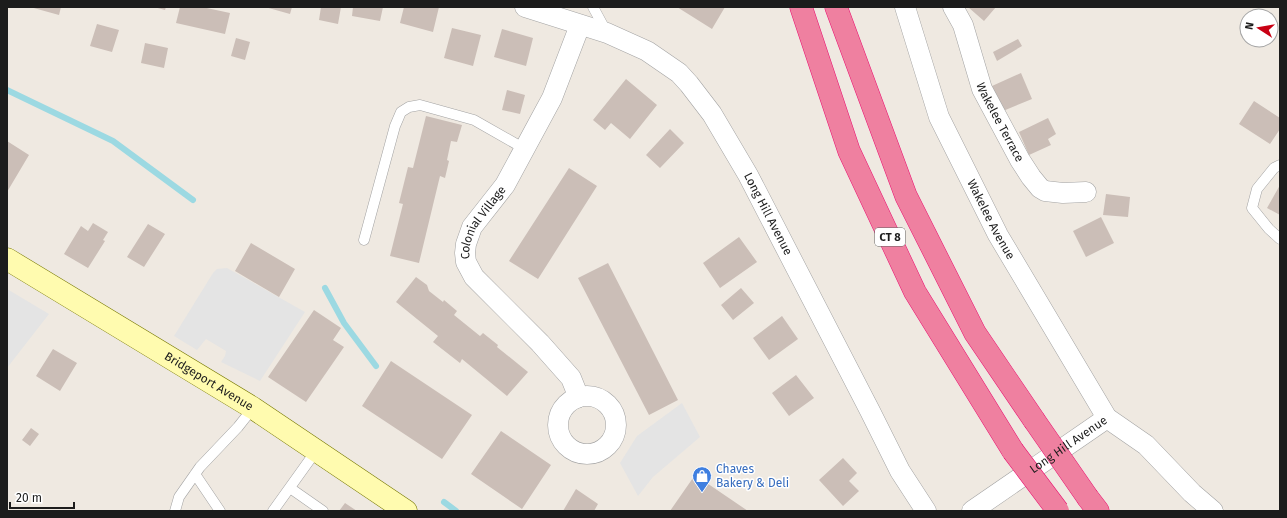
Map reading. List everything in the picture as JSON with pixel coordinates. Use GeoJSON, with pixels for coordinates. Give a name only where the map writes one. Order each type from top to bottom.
{"type":"FeatureCollection","features":[{"type":"Feature","properties":{"kind":"highway","name":"CT 8"},"geometry":{"type":"LineString","coordinates":[[801,7],[849,151],[915,292],[1013,451],[1058,511]]}},
{"type":"Feature","properties":{"kind":"highway","name":"CT 8"},"geometry":{"type":"LineString","coordinates":[[836,7],[906,196],[975,333],[1093,505]]}},
{"type":"Feature","properties":{"kind":"main road","name":"Bridgeport Avenue"},"geometry":{"type":"LineString","coordinates":[[9,265],[253,408],[406,511]]}},
{"type":"Feature","properties":{"kind":"street","name":"Long Hill Avenue"},"geometry":{"type":"LineString","coordinates":[[525,7],[607,33],[647,51],[679,73],[689,84],[712,114],[748,175],[867,404],[900,471],[926,511]]}},
{"type":"Feature","properties":{"kind":"street","name":"Wakelee Avenue"},"geometry":{"type":"LineString","coordinates":[[904,7],[939,117],[998,235],[1108,418]]}},
{"type":"Feature","properties":{"kind":"street","name":"Wakelee Terrace"},"geometry":{"type":"LineString","coordinates":[[953,7],[963,25],[982,89],[1020,160],[1031,177],[1040,188],[1045,191],[1063,193],[1086,192]]}},
{"type":"Feature","properties":{"kind":"street","name":"Colonial Village"},"geometry":{"type":"LineString","coordinates":[[577,398],[577,393],[571,378],[474,277],[466,262],[465,253],[466,244],[472,227],[505,185],[552,98],[580,25]]}},
{"type":"Feature","properties":{"kind":"street","name":"Long Hill Avenue"},"geometry":{"type":"LineString","coordinates":[[972,511],[1108,418],[1146,446],[1192,493],[1213,511]]}},
{"type":"Feature","properties":{"kind":"lane"},"geometry":{"type":"LineString","coordinates":[[593,7],[607,33]]}},
{"type":"Feature","properties":{"kind":"lane"},"geometry":{"type":"LineString","coordinates":[[364,240],[395,126],[401,112],[409,107],[420,105],[474,120],[525,149]]}},
{"type":"Feature","properties":{"kind":"lane"},"geometry":{"type":"LineString","coordinates":[[1280,165],[1274,168],[1257,189],[1252,208],[1269,229],[1280,239]]}},
{"type":"Feature","properties":{"kind":"lane"},"geometry":{"type":"LineString","coordinates":[[175,511],[178,496],[195,474],[238,427],[253,408]]}},
{"type":"Feature","properties":{"kind":"lane"},"geometry":{"type":"LineString","coordinates":[[273,511],[316,451]]}},
{"type":"Feature","properties":{"kind":"lane"},"geometry":{"type":"LineString","coordinates":[[195,474],[220,511]]}},
{"type":"Feature","properties":{"kind":"lane"},"geometry":{"type":"LineString","coordinates":[[290,488],[324,511]]}},
{"type":"Feature","properties":{"kind":"shaded area"},"geometry":{"type":"Polygon","coordinates":[[[227,268],[305,312],[260,381],[221,362],[226,351],[206,339],[197,350],[174,336],[213,273],[217,269],[227,268]]]}},
{"type":"Feature","properties":{"kind":"shaded area"},"geometry":{"type":"Polygon","coordinates":[[[7,289],[49,314],[7,368],[7,289]]]}},
{"type":"Feature","properties":{"kind":"shaded area"},"geometry":{"type":"Polygon","coordinates":[[[682,403],[700,437],[653,477],[638,496],[620,463],[637,436],[682,403]]]}},
{"type":"Feature","properties":{"kind":"building"},"geometry":{"type":"Polygon","coordinates":[[[30,7],[61,7],[59,15],[30,7]]]}},
{"type":"Feature","properties":{"kind":"building"},"geometry":{"type":"Polygon","coordinates":[[[154,7],[166,7],[165,10],[154,7]]]}},
{"type":"Feature","properties":{"kind":"building"},"geometry":{"type":"Polygon","coordinates":[[[180,7],[202,7],[230,13],[225,34],[176,23],[180,7]]]}},
{"type":"Feature","properties":{"kind":"building"},"geometry":{"type":"Polygon","coordinates":[[[265,7],[292,7],[290,14],[265,7]]]}},
{"type":"Feature","properties":{"kind":"building"},"geometry":{"type":"Polygon","coordinates":[[[321,7],[341,7],[338,24],[319,20],[321,7]]]}},
{"type":"Feature","properties":{"kind":"building"},"geometry":{"type":"Polygon","coordinates":[[[353,7],[383,7],[380,21],[352,16],[353,7]]]}},
{"type":"Feature","properties":{"kind":"building"},"geometry":{"type":"Polygon","coordinates":[[[404,7],[439,7],[433,32],[400,23],[404,7]]]}},
{"type":"Feature","properties":{"kind":"building"},"geometry":{"type":"Polygon","coordinates":[[[677,7],[725,7],[712,29],[677,7]]]}},
{"type":"Feature","properties":{"kind":"building"},"geometry":{"type":"Polygon","coordinates":[[[968,7],[996,7],[984,21],[968,7]]]}},
{"type":"Feature","properties":{"kind":"building"},"geometry":{"type":"Polygon","coordinates":[[[97,24],[119,30],[112,52],[90,46],[97,24]]]}},
{"type":"Feature","properties":{"kind":"building"},"geometry":{"type":"Polygon","coordinates":[[[452,28],[481,35],[473,66],[444,58],[452,28]]]}},
{"type":"Feature","properties":{"kind":"building"},"geometry":{"type":"Polygon","coordinates":[[[502,29],[533,38],[526,66],[494,57],[502,29]]]}},
{"type":"Feature","properties":{"kind":"building"},"geometry":{"type":"Polygon","coordinates":[[[236,38],[250,42],[245,60],[231,56],[236,38]]]}},
{"type":"Feature","properties":{"kind":"building"},"geometry":{"type":"Polygon","coordinates":[[[1018,39],[1022,46],[997,61],[993,52],[1018,39]]]}},
{"type":"Feature","properties":{"kind":"building"},"geometry":{"type":"Polygon","coordinates":[[[145,43],[168,48],[164,68],[141,63],[145,43]]]}},
{"type":"Feature","properties":{"kind":"building"},"geometry":{"type":"Polygon","coordinates":[[[1021,73],[1032,99],[1003,111],[992,86],[1021,73]]]}},
{"type":"Feature","properties":{"kind":"building"},"geometry":{"type":"Polygon","coordinates":[[[626,79],[657,105],[630,139],[611,123],[605,130],[593,120],[626,79]]]}},
{"type":"Feature","properties":{"kind":"building"},"geometry":{"type":"Polygon","coordinates":[[[507,90],[525,95],[520,114],[502,110],[507,90]]]}},
{"type":"Feature","properties":{"kind":"building"},"geometry":{"type":"Polygon","coordinates":[[[1254,101],[1280,118],[1280,129],[1270,144],[1239,124],[1254,101]]]}},
{"type":"Feature","properties":{"kind":"building"},"geometry":{"type":"Polygon","coordinates":[[[426,116],[462,125],[457,142],[451,141],[447,160],[449,161],[445,178],[440,176],[419,263],[390,256],[403,204],[399,203],[408,167],[413,168],[426,116]]]}},
{"type":"Feature","properties":{"kind":"building"},"geometry":{"type":"Polygon","coordinates":[[[1048,118],[1056,134],[1048,139],[1051,145],[1029,155],[1019,132],[1048,118]]]}},
{"type":"Feature","properties":{"kind":"building"},"geometry":{"type":"Polygon","coordinates":[[[670,129],[684,143],[660,168],[646,155],[670,129]]]}},
{"type":"Feature","properties":{"kind":"building"},"geometry":{"type":"Polygon","coordinates":[[[7,141],[29,155],[7,192],[7,141]]]}},
{"type":"Feature","properties":{"kind":"building"},"geometry":{"type":"Polygon","coordinates":[[[569,168],[597,186],[538,279],[509,261],[569,168]]]}},
{"type":"Feature","properties":{"kind":"building"},"geometry":{"type":"Polygon","coordinates":[[[1280,185],[1280,215],[1267,208],[1280,185]]]}},
{"type":"Feature","properties":{"kind":"building"},"geometry":{"type":"Polygon","coordinates":[[[1106,194],[1130,197],[1128,217],[1103,215],[1106,194]]]}},
{"type":"Feature","properties":{"kind":"building"},"geometry":{"type":"Polygon","coordinates":[[[1101,217],[1114,243],[1086,257],[1073,231],[1101,217]]]}},
{"type":"Feature","properties":{"kind":"building"},"geometry":{"type":"Polygon","coordinates":[[[93,223],[108,232],[103,240],[105,241],[88,268],[64,254],[81,226],[88,231],[93,223]]]}},
{"type":"Feature","properties":{"kind":"building"},"geometry":{"type":"Polygon","coordinates":[[[148,224],[165,234],[144,267],[127,257],[148,224]]]}},
{"type":"Feature","properties":{"kind":"building"},"geometry":{"type":"Polygon","coordinates":[[[739,237],[757,262],[720,288],[703,263],[739,237]]]}},
{"type":"Feature","properties":{"kind":"building"},"geometry":{"type":"Polygon","coordinates":[[[251,243],[295,269],[279,297],[235,271],[251,243]]]}},
{"type":"Feature","properties":{"kind":"building"},"geometry":{"type":"Polygon","coordinates":[[[608,263],[678,400],[649,415],[578,278],[608,263]]]}},
{"type":"Feature","properties":{"kind":"building"},"geometry":{"type":"Polygon","coordinates":[[[416,277],[427,285],[429,291],[443,302],[444,300],[457,311],[454,315],[480,336],[483,333],[498,345],[497,347],[528,372],[507,396],[462,359],[460,363],[433,342],[438,336],[396,302],[416,277]]]}},
{"type":"Feature","properties":{"kind":"building"},"geometry":{"type":"Polygon","coordinates":[[[741,288],[754,303],[733,320],[721,305],[741,288]]]}},
{"type":"Feature","properties":{"kind":"building"},"geometry":{"type":"Polygon","coordinates":[[[314,310],[341,328],[333,340],[344,347],[306,402],[268,377],[314,310]]]}},
{"type":"Feature","properties":{"kind":"building"},"geometry":{"type":"Polygon","coordinates":[[[782,316],[798,339],[769,360],[753,338],[782,316]]]}},
{"type":"Feature","properties":{"kind":"building"},"geometry":{"type":"Polygon","coordinates":[[[53,349],[77,363],[60,391],[36,376],[53,349]]]}},
{"type":"Feature","properties":{"kind":"building"},"geometry":{"type":"Polygon","coordinates":[[[391,361],[472,415],[442,459],[362,406],[391,361]]]}},
{"type":"Feature","properties":{"kind":"building"},"geometry":{"type":"Polygon","coordinates":[[[796,375],[814,398],[789,416],[772,393],[796,375]]]}},
{"type":"Feature","properties":{"kind":"building"},"geometry":{"type":"Polygon","coordinates":[[[31,428],[39,434],[30,446],[22,440],[31,428]]]}},
{"type":"Feature","properties":{"kind":"building"},"geometry":{"type":"Polygon","coordinates":[[[501,431],[551,465],[522,509],[471,474],[501,431]]]}},
{"type":"Feature","properties":{"kind":"building"},"geometry":{"type":"Polygon","coordinates":[[[843,458],[857,473],[849,481],[859,491],[843,506],[819,480],[843,458]]]}},
{"type":"Feature","properties":{"kind":"building","name":"Chaves Bakery & Deli"},"geometry":{"type":"Polygon","coordinates":[[[695,475],[748,511],[670,511],[695,475]]]}},
{"type":"Feature","properties":{"kind":"building"},"geometry":{"type":"Polygon","coordinates":[[[576,489],[598,504],[594,511],[563,511],[576,489]]]}},
{"type":"Feature","properties":{"kind":"building"},"geometry":{"type":"Polygon","coordinates":[[[345,503],[357,511],[339,511],[345,503]]]}},
{"type":"Feature","properties":{"kind":"waterway"},"geometry":{"type":"LineString","coordinates":[[7,90],[113,141],[193,200]]}},
{"type":"Feature","properties":{"kind":"waterway"},"geometry":{"type":"LineString","coordinates":[[325,288],[344,323],[376,366]]}},
{"type":"Feature","properties":{"kind":"waterway"},"geometry":{"type":"LineString","coordinates":[[444,502],[456,511]]}},
{"type":"Feature","properties":{"kind":"place","name":"Chaves Bakery & Deli"},"geometry":{"type":"Point","coordinates":[702,493]}}]}
